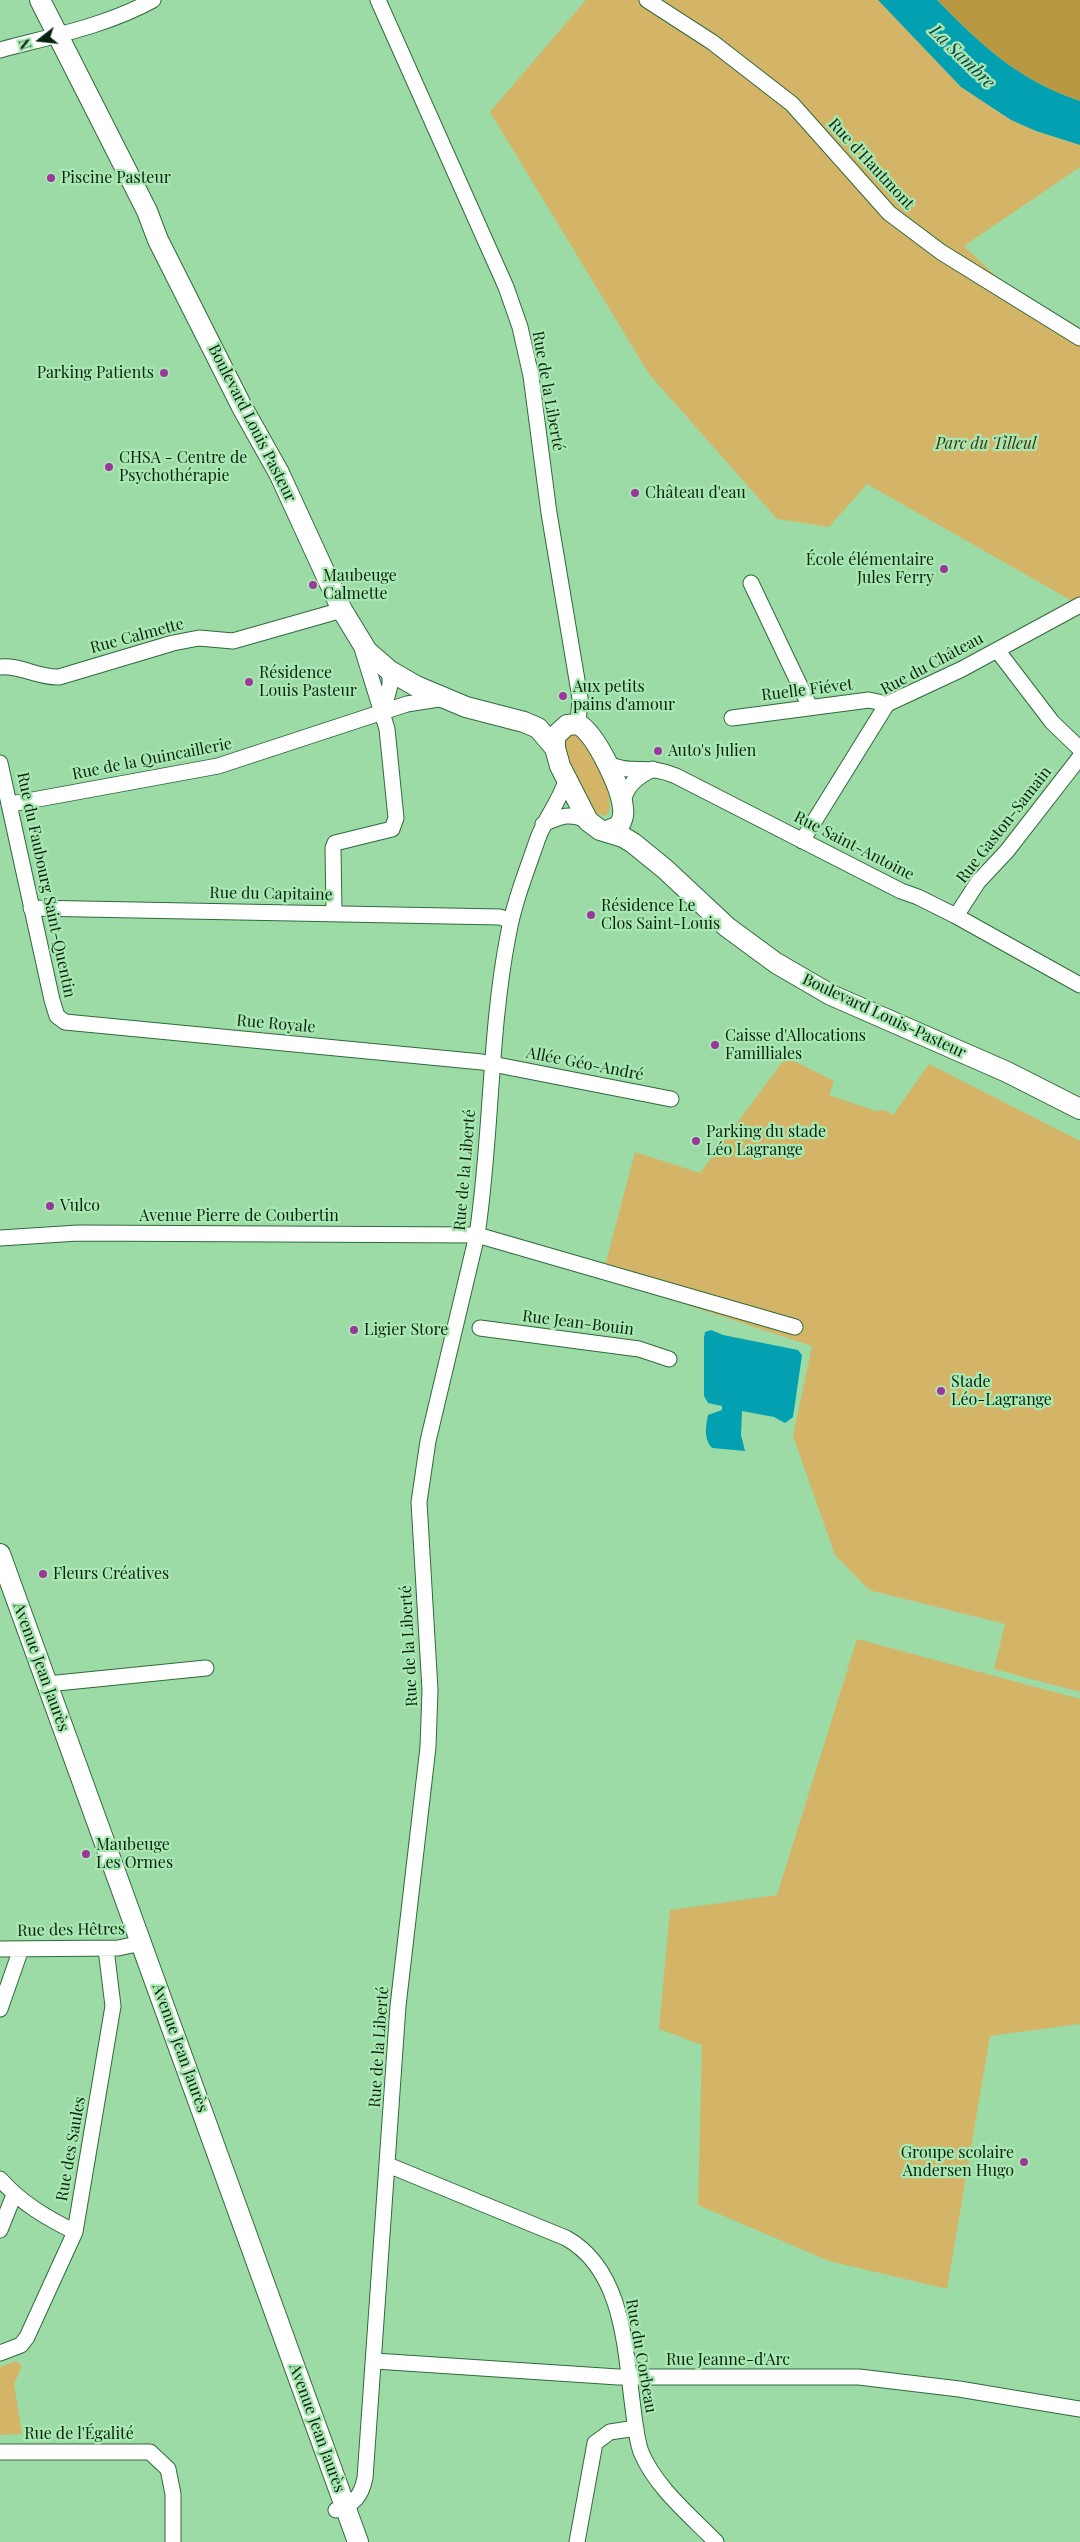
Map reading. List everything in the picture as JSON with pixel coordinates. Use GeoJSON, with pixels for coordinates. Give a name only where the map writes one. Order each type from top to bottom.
{"type":"FeatureCollection","features":[{"type":"Feature","properties":{"kind":"main road","name":"Boulevard Louis Pasteur"},"geometry":{"type":"LineString","coordinates":[[40,0],[147,211],[158,240],[242,407],[280,473],[342,610],[359,641],[376,660],[390,671],[416,686],[466,707],[524,722],[538,728],[555,748]]}},
{"type":"Feature","properties":{"kind":"main road"},"geometry":{"type":"LineString","coordinates":[[446,698],[462,698],[528,712],[572,724],[590,735],[606,762],[630,827],[665,869]]}},
{"type":"Feature","properties":{"kind":"main road"},"geometry":{"type":"LineString","coordinates":[[572,724],[555,736],[555,748],[566,780],[588,821]]}},
{"type":"Feature","properties":{"kind":"main road"},"geometry":{"type":"LineString","coordinates":[[607,831],[619,826],[623,809]]}},
{"type":"Feature","properties":{"kind":"main road","name":"Boulevard Louis-Pasteur"},"geometry":{"type":"LineString","coordinates":[[588,821],[595,828],[623,837],[665,869],[727,926],[790,973],[831,995],[1007,1072],[1080,1109]]}},
{"type":"Feature","properties":{"kind":"main road","name":"Avenue Jean Jaurès"},"geometry":{"type":"LineString","coordinates":[[0,1554],[6,1593],[137,1945],[341,2509],[358,2542]]}},
{"type":"Feature","properties":{"kind":"main road","name":"Avenue Jean Jaurès"},"geometry":{"type":"LineString","coordinates":[[6,1593],[47,1684],[137,1945]]}},
{"type":"Feature","properties":{"kind":"main road","name":"Avenue Jean Jaurès"},"geometry":{"type":"LineString","coordinates":[[341,2509],[347,2542]]}},
{"type":"Feature","properties":{"kind":"street"},"geometry":{"type":"LineString","coordinates":[[0,50],[119,17],[154,0]]}},
{"type":"Feature","properties":{"kind":"street","name":"Rue de la Liberté"},"geometry":{"type":"LineString","coordinates":[[378,0],[506,287],[520,327],[531,376],[549,512],[580,698],[572,724]]}},
{"type":"Feature","properties":{"kind":"street","name":"Rue d'Hautmont"},"geometry":{"type":"LineString","coordinates":[[647,0],[712,42],[792,104],[856,177],[896,218],[941,252],[1080,338]]}},
{"type":"Feature","properties":{"kind":"street"},"geometry":{"type":"LineString","coordinates":[[751,583],[810,707]]}},
{"type":"Feature","properties":{"kind":"street","name":"Rue du Château"},"geometry":{"type":"LineString","coordinates":[[802,841],[887,704],[920,690],[1080,605]]}},
{"type":"Feature","properties":{"kind":"street","name":"Rue Calmette"},"geometry":{"type":"LineString","coordinates":[[0,667],[18,668],[48,677],[60,676],[172,643],[199,638],[232,641],[342,610]]}},
{"type":"Feature","properties":{"kind":"street"},"geometry":{"type":"LineString","coordinates":[[334,912],[333,848],[335,843],[392,829],[395,824],[388,739],[383,712],[377,703],[359,641]]}},
{"type":"Feature","properties":{"kind":"street"},"geometry":{"type":"LineString","coordinates":[[997,650],[1052,722],[1080,749]]}},
{"type":"Feature","properties":{"kind":"street"},"geometry":{"type":"LineString","coordinates":[[383,712],[390,685],[390,671]]}},
{"type":"Feature","properties":{"kind":"street","name":"Rue de la Quincaillerie"},"geometry":{"type":"LineString","coordinates":[[11,804],[218,766],[406,704],[446,698]]}},
{"type":"Feature","properties":{"kind":"street","name":"Ruelle Fiévet"},"geometry":{"type":"LineString","coordinates":[[732,718],[869,700],[887,704]]}},
{"type":"Feature","properties":{"kind":"street","name":"Rue Gaston-Samain"},"geometry":{"type":"LineString","coordinates":[[956,916],[978,882],[1007,852],[1080,757]]}},
{"type":"Feature","properties":{"kind":"street","name":"Rue Saint-Antoine"},"geometry":{"type":"LineString","coordinates":[[606,762],[627,770],[654,768],[687,781],[767,820],[802,841],[956,916],[1078,980]]}},
{"type":"Feature","properties":{"kind":"street","name":"Rue du Faubourg Saint-Quentin"},"geometry":{"type":"LineString","coordinates":[[0,763],[11,804],[30,908],[57,1016]]}},
{"type":"Feature","properties":{"kind":"street"},"geometry":{"type":"LineString","coordinates":[[623,809],[624,794],[628,787],[654,768]]}},
{"type":"Feature","properties":{"kind":"street","name":"Rue de la Liberté"},"geometry":{"type":"LineString","coordinates":[[341,2509],[355,2502],[362,2491],[366,2478],[398,2006],[426,1756],[430,1704],[419,1502],[428,1440],[478,1235],[502,967],[511,920],[543,824],[562,793],[566,780]]}},
{"type":"Feature","properties":{"kind":"street"},"geometry":{"type":"LineString","coordinates":[[543,824],[564,814],[579,816],[588,821]]}},
{"type":"Feature","properties":{"kind":"street","name":"Rue du Capitaine"},"geometry":{"type":"LineString","coordinates":[[30,908],[334,912],[500,917],[511,920]]}},
{"type":"Feature","properties":{"kind":"street","name":"Rue Royale"},"geometry":{"type":"LineString","coordinates":[[57,1016],[65,1022],[493,1064]]}},
{"type":"Feature","properties":{"kind":"street","name":"Allée Géo-André"},"geometry":{"type":"LineString","coordinates":[[493,1064],[672,1099]]}},
{"type":"Feature","properties":{"kind":"street","name":"Avenue Pierre de Coubertin"},"geometry":{"type":"LineString","coordinates":[[0,1238],[78,1233],[478,1235],[795,1327]]}},
{"type":"Feature","properties":{"kind":"street","name":"Rue Jean-Bouin"},"geometry":{"type":"LineString","coordinates":[[480,1328],[639,1349],[669,1359]]}},
{"type":"Feature","properties":{"kind":"street"},"geometry":{"type":"LineString","coordinates":[[47,1684],[206,1668]]}},
{"type":"Feature","properties":{"kind":"street","name":"Rue des Hêtres"},"geometry":{"type":"LineString","coordinates":[[0,1949],[106,1949],[137,1945]]}},
{"type":"Feature","properties":{"kind":"street"},"geometry":{"type":"LineString","coordinates":[[0,2009],[21,1949]]}},
{"type":"Feature","properties":{"kind":"street","name":"Rue des Saules"},"geometry":{"type":"LineString","coordinates":[[0,2353],[21,2345],[37,2316],[75,2232],[113,2006],[106,1949]]}},
{"type":"Feature","properties":{"kind":"street","name":"Rue du Corbeau"},"geometry":{"type":"LineString","coordinates":[[388,2165],[566,2238],[589,2255],[604,2276],[616,2302],[640,2450],[655,2477],[716,2542]]}},
{"type":"Feature","properties":{"kind":"street"},"geometry":{"type":"LineString","coordinates":[[0,2180],[14,2195],[48,2219],[75,2232]]}},
{"type":"Feature","properties":{"kind":"street"},"geometry":{"type":"LineString","coordinates":[[0,2230],[14,2195]]}},
{"type":"Feature","properties":{"kind":"street","name":"Rue Jeanne-d'Arc"},"geometry":{"type":"LineString","coordinates":[[375,2362],[629,2377],[859,2377],[959,2389],[1080,2409]]}},
{"type":"Feature","properties":{"kind":"street"},"geometry":{"type":"LineString","coordinates":[[577,2542],[594,2443],[610,2432],[636,2428]]}},
{"type":"Feature","properties":{"kind":"street","name":"Rue de l'Égalité"},"geometry":{"type":"LineString","coordinates":[[0,2452],[150,2452],[168,2469],[173,2494],[172,2542]]}},
{"type":"Feature","properties":{"kind":"green space","name":"Parc du Tilleul"},"geometry":{"type":"Polygon","coordinates":[[[586,0],[878,0],[961,87],[1011,120],[1036,131],[1080,145],[1080,167],[964,246],[1049,326],[1080,346],[1080,597],[1072,601],[867,484],[829,527],[777,519],[649,374],[490,112],[586,0]]]}},
{"type":"Feature","properties":{"kind":"green space"},"geometry":{"type":"Polygon","coordinates":[[[570,731],[581,737],[586,743],[606,784],[610,804],[609,812],[605,816],[598,814],[593,809],[572,774],[562,737],[570,731]]]}},
{"type":"Feature","properties":{"kind":"green space","name":"Stade Léo-Lagrange"},"geometry":{"type":"Polygon","coordinates":[[[786,1057],[834,1081],[829,1095],[876,1111],[884,1110],[893,1115],[929,1064],[1080,1141],[1080,1692],[994,1669],[1005,1624],[869,1590],[835,1555],[793,1436],[812,1346],[602,1277],[635,1152],[700,1173],[786,1057]]]}},
{"type":"Feature","properties":{"kind":"green space"},"geometry":{"type":"Polygon","coordinates":[[[857,1639],[1080,1699],[1080,2024],[990,2036],[947,2289],[829,2261],[698,2205],[702,2045],[659,2029],[670,1910],[777,1895],[857,1639]]]}},
{"type":"Feature","properties":{"kind":"green space"},"geometry":{"type":"Polygon","coordinates":[[[16,2361],[22,2366],[14,2384],[22,2434],[0,2435],[0,2367],[16,2361]]]}},
{"type":"Feature","properties":{"kind":"shaded area"},"geometry":{"type":"Polygon","coordinates":[[[937,0],[1080,0],[1080,101],[1038,83],[1002,60],[969,32],[937,0]]]}},
{"type":"Feature","properties":{"kind":"water","name":"La Sambre"},"geometry":{"type":"Polygon","coordinates":[[[878,0],[937,0],[969,32],[1002,60],[1038,83],[1080,101],[1080,145],[1036,131],[1011,120],[961,87],[878,0]]]}},
{"type":"Feature","properties":{"kind":"water"},"geometry":{"type":"Polygon","coordinates":[[[711,1330],[723,1335],[798,1350],[802,1355],[793,1417],[785,1423],[774,1417],[742,1411],[741,1435],[745,1451],[712,1448],[707,1440],[708,1415],[722,1410],[722,1406],[708,1403],[704,1396],[704,1338],[705,1332],[711,1330]]]}},
{"type":"Feature","properties":{"kind":"place","name":"Piscine Pasteur"},"geometry":{"type":"Point","coordinates":[51,178]}},
{"type":"Feature","properties":{"kind":"place","name":"Parking Patients"},"geometry":{"type":"Point","coordinates":[164,373]}},
{"type":"Feature","properties":{"kind":"place","name":"CHSA - Centre de Psychothérapie"},"geometry":{"type":"Point","coordinates":[109,467]}},
{"type":"Feature","properties":{"kind":"place","name":"Château d'eau"},"geometry":{"type":"Point","coordinates":[635,493]}},
{"type":"Feature","properties":{"kind":"place","name":"École élémentaire Jules Ferry"},"geometry":{"type":"Point","coordinates":[944,569]}},
{"type":"Feature","properties":{"kind":"place","name":"Maubeuge Calmette"},"geometry":{"type":"Point","coordinates":[313,585]}},
{"type":"Feature","properties":{"kind":"place","name":"Résidence Louis Pasteur"},"geometry":{"type":"Point","coordinates":[249,682]}},
{"type":"Feature","properties":{"kind":"place","name":"Aux petits pains d'amour"},"geometry":{"type":"Point","coordinates":[563,696]}},
{"type":"Feature","properties":{"kind":"place","name":"Auto's Julien"},"geometry":{"type":"Point","coordinates":[658,751]}},
{"type":"Feature","properties":{"kind":"place","name":"Résidence Le Clos Saint-Louis"},"geometry":{"type":"Point","coordinates":[591,915]}},
{"type":"Feature","properties":{"kind":"place","name":"Caisse d'Allocations Familliales"},"geometry":{"type":"Point","coordinates":[715,1045]}},
{"type":"Feature","properties":{"kind":"place","name":"Parking du stade Léo Lagrange"},"geometry":{"type":"Point","coordinates":[696,1141]}},
{"type":"Feature","properties":{"kind":"place","name":"Vulco"},"geometry":{"type":"Point","coordinates":[50,1206]}},
{"type":"Feature","properties":{"kind":"place","name":"Ligier Store"},"geometry":{"type":"Point","coordinates":[354,1330]}},
{"type":"Feature","properties":{"kind":"place","name":"Stade Léo-Lagrange"},"geometry":{"type":"Point","coordinates":[941,1391]}},
{"type":"Feature","properties":{"kind":"place","name":"Fleurs Créatives"},"geometry":{"type":"Point","coordinates":[43,1574]}},
{"type":"Feature","properties":{"kind":"place","name":"Maubeuge Les Ormes"},"geometry":{"type":"Point","coordinates":[86,1854]}},
{"type":"Feature","properties":{"kind":"place","name":"Groupe scolaire Andersen Hugo"},"geometry":{"type":"Point","coordinates":[1024,2162]}}]}
